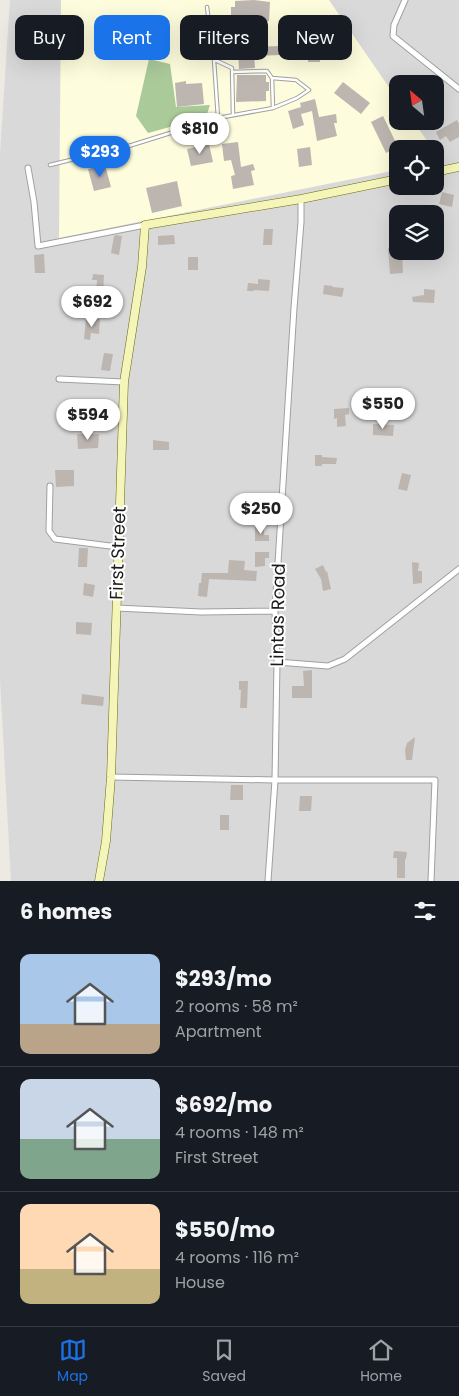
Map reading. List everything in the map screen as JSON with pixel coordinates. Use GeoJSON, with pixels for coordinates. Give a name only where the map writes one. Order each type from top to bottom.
{"type":"FeatureCollection","features":[{"type":"Feature","properties":{"kind":"street"},"geometry":{"type":"LineString","coordinates":[[405,0],[394,25],[394,36],[459,89]]}},
{"type":"Feature","properties":{"kind":"street"},"geometry":{"type":"LineString","coordinates":[[444,170],[459,167]]}},
{"type":"Feature","properties":{"kind":"street"},"geometry":{"type":"LineString","coordinates":[[28,168],[34,202],[38,246],[145,225],[301,199],[389,181]]}},
{"type":"Feature","properties":{"kind":"street","name":"Lintas Road"},"geometry":{"type":"LineString","coordinates":[[268,881],[275,780],[277,662],[275,611],[301,199]]}},
{"type":"Feature","properties":{"kind":"street","name":"First Street"},"geometry":{"type":"LineString","coordinates":[[99,881],[106,841],[111,777],[124,382],[142,267],[145,225]]}},
{"type":"Feature","properties":{"kind":"street"},"geometry":{"type":"LineString","coordinates":[[59,379],[124,382]]}},
{"type":"Feature","properties":{"kind":"street"},"geometry":{"type":"LineString","coordinates":[[50,486],[50,531],[55,539],[118,547]]}},
{"type":"Feature","properties":{"kind":"street"},"geometry":{"type":"LineString","coordinates":[[277,662],[328,666],[345,659],[459,569]]}},
{"type":"Feature","properties":{"kind":"street"},"geometry":{"type":"LineString","coordinates":[[116,608],[201,612],[275,611]]}},
{"type":"Feature","properties":{"kind":"street"},"geometry":{"type":"LineString","coordinates":[[111,777],[435,780],[431,881]]}},
{"type":"Feature","properties":{"kind":"lane"},"geometry":{"type":"LineString","coordinates":[[207,7],[208,15]]}},
{"type":"Feature","properties":{"kind":"lane"},"geometry":{"type":"LineString","coordinates":[[218,118],[214,60],[232,68],[233,114]]}},
{"type":"Feature","properties":{"kind":"lane"},"geometry":{"type":"LineString","coordinates":[[232,72],[267,71],[272,78],[273,108]]}},
{"type":"Feature","properties":{"kind":"lane"},"geometry":{"type":"LineString","coordinates":[[50,165],[132,144],[233,114],[273,108],[297,98],[309,90],[296,80],[272,78]]}},
{"type":"Feature","properties":{"kind":"shaded area"},"geometry":{"type":"Polygon","coordinates":[[[10,0],[459,0],[459,881],[11,881],[0,679],[0,154],[10,0]]]}},
{"type":"Feature","properties":{"kind":"shaded area"},"geometry":{"type":"Polygon","coordinates":[[[61,0],[329,0],[339,15],[278,15],[278,60],[352,60],[352,33],[389,87],[389,130],[419,130],[427,140],[389,140],[389,172],[59,238],[60,60],[84,60],[84,15],[61,15],[61,0]]]}},
{"type":"Feature","properties":{"kind":"green space"},"geometry":{"type":"Polygon","coordinates":[[[149,60],[170,64],[176,107],[210,105],[206,117],[148,133],[136,116],[149,60]]]}},
{"type":"Feature","properties":{"kind":"building"},"geometry":{"type":"Polygon","coordinates":[[[254,0],[270,2],[269,21],[268,15],[231,15],[231,7],[235,7],[235,1],[254,0]]]}},
{"type":"Feature","properties":{"kind":"building"},"geometry":{"type":"Polygon","coordinates":[[[268,46],[278,46],[278,55],[268,55],[268,46]]]}},
{"type":"Feature","properties":{"kind":"building"},"geometry":{"type":"Polygon","coordinates":[[[238,60],[254,60],[255,68],[239,69],[238,60]]]}},
{"type":"Feature","properties":{"kind":"building"},"geometry":{"type":"Polygon","coordinates":[[[308,60],[320,60],[320,62],[308,62],[308,60]]]}},
{"type":"Feature","properties":{"kind":"building"},"geometry":{"type":"Polygon","coordinates":[[[237,75],[266,75],[266,82],[269,82],[269,91],[266,91],[266,101],[236,102],[237,75]]]}},
{"type":"Feature","properties":{"kind":"building"},"geometry":{"type":"Polygon","coordinates":[[[186,81],[186,84],[202,83],[204,104],[177,107],[175,83],[186,81]]]}},
{"type":"Feature","properties":{"kind":"building"},"geometry":{"type":"Polygon","coordinates":[[[343,82],[370,103],[361,114],[334,93],[343,82]]]}},
{"type":"Feature","properties":{"kind":"building"},"geometry":{"type":"Polygon","coordinates":[[[315,99],[319,117],[336,114],[337,123],[334,123],[337,136],[317,141],[312,111],[301,114],[304,125],[293,129],[288,111],[301,107],[300,103],[315,99]]]}},
{"type":"Feature","properties":{"kind":"building"},"geometry":{"type":"Polygon","coordinates":[[[383,116],[395,140],[389,140],[389,152],[386,153],[371,122],[383,116]]]}},
{"type":"Feature","properties":{"kind":"building"},"geometry":{"type":"Polygon","coordinates":[[[457,120],[459,124],[459,137],[450,142],[446,136],[440,140],[436,132],[444,130],[444,127],[457,120]]]}},
{"type":"Feature","properties":{"kind":"building"},"geometry":{"type":"Polygon","coordinates":[[[238,142],[241,167],[253,164],[255,170],[251,171],[254,185],[233,189],[231,176],[235,175],[231,160],[224,161],[222,144],[238,142]]]}},
{"type":"Feature","properties":{"kind":"building"},"geometry":{"type":"Polygon","coordinates":[[[209,144],[213,162],[191,166],[187,149],[209,144]]]}},
{"type":"Feature","properties":{"kind":"building"},"geometry":{"type":"Polygon","coordinates":[[[310,147],[312,165],[299,167],[297,149],[310,147]]]}},
{"type":"Feature","properties":{"kind":"building"},"geometry":{"type":"Polygon","coordinates":[[[105,165],[111,187],[94,191],[88,169],[105,165]]]}},
{"type":"Feature","properties":{"kind":"building"},"geometry":{"type":"Polygon","coordinates":[[[177,181],[182,206],[152,213],[146,188],[177,181]]]}},
{"type":"Feature","properties":{"kind":"building"},"geometry":{"type":"Polygon","coordinates":[[[444,192],[454,195],[452,207],[439,204],[441,195],[444,195],[444,192]]]}},
{"type":"Feature","properties":{"kind":"building"},"geometry":{"type":"Polygon","coordinates":[[[264,229],[273,229],[272,245],[263,245],[264,229]]]}},
{"type":"Feature","properties":{"kind":"building"},"geometry":{"type":"Polygon","coordinates":[[[174,235],[175,244],[158,245],[158,236],[174,235]]]}},
{"type":"Feature","properties":{"kind":"building"},"geometry":{"type":"Polygon","coordinates":[[[114,236],[122,236],[119,255],[111,253],[114,236]]]}},
{"type":"Feature","properties":{"kind":"building"},"geometry":{"type":"Polygon","coordinates":[[[388,248],[389,260],[402,260],[403,273],[390,274],[388,248]]]}},
{"type":"Feature","properties":{"kind":"building"},"geometry":{"type":"Polygon","coordinates":[[[44,254],[45,273],[35,273],[34,255],[44,254]]]}},
{"type":"Feature","properties":{"kind":"building"},"geometry":{"type":"Polygon","coordinates":[[[188,257],[198,257],[198,270],[188,270],[188,257]]]}},
{"type":"Feature","properties":{"kind":"building"},"geometry":{"type":"Polygon","coordinates":[[[93,274],[104,275],[103,295],[96,294],[97,280],[92,280],[93,274]]]}},
{"type":"Feature","properties":{"kind":"building"},"geometry":{"type":"Polygon","coordinates":[[[258,279],[270,280],[269,291],[247,291],[248,283],[258,284],[258,279]]]}},
{"type":"Feature","properties":{"kind":"building"},"geometry":{"type":"Polygon","coordinates":[[[324,285],[344,288],[342,297],[323,294],[324,285]]]}},
{"type":"Feature","properties":{"kind":"building"},"geometry":{"type":"Polygon","coordinates":[[[424,289],[435,290],[434,303],[413,302],[412,297],[424,295],[424,289]]]}},
{"type":"Feature","properties":{"kind":"building"},"geometry":{"type":"Polygon","coordinates":[[[86,318],[100,319],[99,334],[91,333],[90,340],[84,339],[86,318]]]}},
{"type":"Feature","properties":{"kind":"building"},"geometry":{"type":"Polygon","coordinates":[[[104,353],[113,354],[110,371],[101,370],[104,353]]]}},
{"type":"Feature","properties":{"kind":"building"},"geometry":{"type":"Polygon","coordinates":[[[349,408],[349,414],[345,415],[346,426],[337,427],[337,418],[334,419],[334,409],[349,408]]]}},
{"type":"Feature","properties":{"kind":"building"},"geometry":{"type":"Polygon","coordinates":[[[373,424],[394,425],[393,436],[373,435],[373,424]]]}},
{"type":"Feature","properties":{"kind":"building"},"geometry":{"type":"Polygon","coordinates":[[[77,434],[99,434],[98,448],[78,449],[77,434]]]}},
{"type":"Feature","properties":{"kind":"building"},"geometry":{"type":"Polygon","coordinates":[[[153,440],[169,442],[169,450],[153,450],[153,440]]]}},
{"type":"Feature","properties":{"kind":"building"},"geometry":{"type":"Polygon","coordinates":[[[315,455],[337,458],[336,464],[315,466],[315,455]]]}},
{"type":"Feature","properties":{"kind":"building"},"geometry":{"type":"Polygon","coordinates":[[[55,470],[74,470],[74,486],[56,487],[55,470]]]}},
{"type":"Feature","properties":{"kind":"building"},"geometry":{"type":"Polygon","coordinates":[[[402,473],[411,475],[407,491],[398,489],[402,473]]]}},
{"type":"Feature","properties":{"kind":"building"},"geometry":{"type":"Polygon","coordinates":[[[255,527],[264,527],[264,535],[269,535],[269,541],[255,541],[255,527]]]}},
{"type":"Feature","properties":{"kind":"building"},"geometry":{"type":"Polygon","coordinates":[[[79,548],[88,548],[87,567],[78,567],[79,548]]]}},
{"type":"Feature","properties":{"kind":"building"},"geometry":{"type":"Polygon","coordinates":[[[255,552],[269,552],[269,558],[265,558],[265,566],[255,567],[255,552]]]}},
{"type":"Feature","properties":{"kind":"building"},"geometry":{"type":"Polygon","coordinates":[[[229,560],[245,561],[244,570],[257,571],[256,581],[209,579],[207,597],[198,596],[202,573],[228,573],[229,560]]]}},
{"type":"Feature","properties":{"kind":"building"},"geometry":{"type":"Polygon","coordinates":[[[412,562],[419,563],[418,571],[422,571],[422,583],[413,584],[412,562]]]}},
{"type":"Feature","properties":{"kind":"building"},"geometry":{"type":"Polygon","coordinates":[[[323,565],[327,571],[331,589],[323,591],[321,579],[315,569],[323,565]]]}},
{"type":"Feature","properties":{"kind":"building"},"geometry":{"type":"Polygon","coordinates":[[[84,583],[95,585],[93,597],[83,595],[84,583]]]}},
{"type":"Feature","properties":{"kind":"building"},"geometry":{"type":"Polygon","coordinates":[[[76,622],[92,623],[91,635],[76,634],[76,622]]]}},
{"type":"Feature","properties":{"kind":"building"},"geometry":{"type":"Polygon","coordinates":[[[312,670],[312,698],[292,698],[292,686],[304,686],[303,671],[312,670]]]}},
{"type":"Feature","properties":{"kind":"building"},"geometry":{"type":"Polygon","coordinates":[[[239,681],[248,681],[247,708],[240,708],[241,690],[239,690],[239,681]]]}},
{"type":"Feature","properties":{"kind":"building"},"geometry":{"type":"Polygon","coordinates":[[[82,694],[104,697],[103,706],[81,704],[82,694]]]}},
{"type":"Feature","properties":{"kind":"building"},"geometry":{"type":"Polygon","coordinates":[[[415,737],[412,760],[406,760],[405,750],[407,743],[415,737]]]}},
{"type":"Feature","properties":{"kind":"building"},"geometry":{"type":"Polygon","coordinates":[[[231,785],[243,785],[243,800],[230,800],[231,785]]]}},
{"type":"Feature","properties":{"kind":"building"},"geometry":{"type":"Polygon","coordinates":[[[300,796],[312,796],[311,811],[299,811],[300,796]]]}},
{"type":"Feature","properties":{"kind":"building"},"geometry":{"type":"Polygon","coordinates":[[[220,815],[229,815],[229,830],[220,830],[220,815]]]}},
{"type":"Feature","properties":{"kind":"building"},"geometry":{"type":"Polygon","coordinates":[[[394,851],[407,852],[405,878],[397,878],[397,858],[393,858],[394,851]]]}}]}
